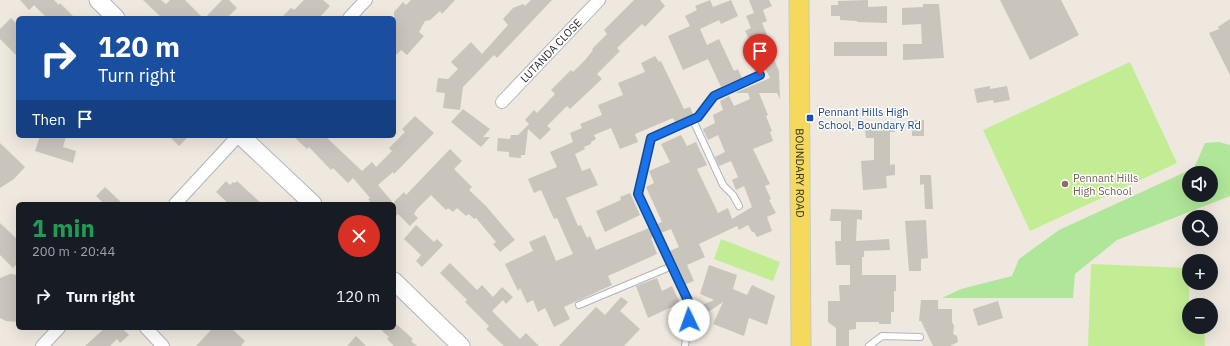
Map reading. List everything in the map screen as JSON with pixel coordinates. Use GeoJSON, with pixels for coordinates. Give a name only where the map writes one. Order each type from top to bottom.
{"type":"FeatureCollection","features":[{"type":"Feature","properties":{"kind":"main road","name":"BOUNDARY ROAD"},"geometry":{"type":"LineString","coordinates":[[799,0],[801,346]]}},
{"type":"Feature","properties":{"kind":"street"},"geometry":{"type":"LineString","coordinates":[[98,0],[114,16]]}},
{"type":"Feature","properties":{"kind":"street"},"geometry":{"type":"LineString","coordinates":[[351,16],[365,0]]}},
{"type":"Feature","properties":{"kind":"street","name":"LUTANDA CLOSE"},"geometry":{"type":"LineString","coordinates":[[502,102],[599,0]]}},
{"type":"Feature","properties":{"kind":"street"},"geometry":{"type":"LineString","coordinates":[[177,202],[238,138]]}},
{"type":"Feature","properties":{"kind":"street"},"geometry":{"type":"LineString","coordinates":[[242,138],[311,202]]}},
{"type":"Feature","properties":{"kind":"street"},"geometry":{"type":"LineString","coordinates":[[396,284],[461,346]]}},
{"type":"Feature","properties":{"kind":"street"},"geometry":{"type":"LineString","coordinates":[[42,346],[57,330]]}},
{"type":"Feature","properties":{"kind":"street"},"geometry":{"type":"LineString","coordinates":[[148,330],[163,346]]}},
{"type":"Feature","properties":{"kind":"lane"},"geometry":{"type":"LineString","coordinates":[[685,346],[691,307],[638,194],[651,138],[693,120],[698,117],[714,96],[760,75]]}},
{"type":"Feature","properties":{"kind":"lane"},"geometry":{"type":"LineString","coordinates":[[693,120],[723,185],[733,195],[739,206]]}},
{"type":"Feature","properties":{"kind":"lane"},"geometry":{"type":"LineString","coordinates":[[579,305],[672,266]]}},
{"type":"Feature","properties":{"kind":"lane"},"geometry":{"type":"LineString","coordinates":[[869,346],[882,336],[920,337]]}},
{"type":"Feature","properties":{"kind":"green space"},"geometry":{"type":"Polygon","coordinates":[[[1130,62],[1177,163],[1030,231],[983,130],[1130,62]]]}},
{"type":"Feature","properties":{"kind":"green space"},"geometry":{"type":"Polygon","coordinates":[[[1219,142],[1230,145],[1230,196],[1218,201],[1218,166],[1195,166],[1205,143],[1219,142]]]}},
{"type":"Feature","properties":{"kind":"green space"},"geometry":{"type":"Polygon","coordinates":[[[1182,174],[1182,202],[1215,202],[1194,210],[1182,210],[1182,215],[1117,240],[1075,274],[1073,298],[942,298],[961,289],[1012,276],[1019,259],[1059,230],[1182,174]]]}},
{"type":"Feature","properties":{"kind":"green space"},"geometry":{"type":"Polygon","coordinates":[[[721,239],[780,262],[773,281],[714,259],[721,239]]]}},
{"type":"Feature","properties":{"kind":"green space"},"geometry":{"type":"Polygon","coordinates":[[[1091,264],[1182,268],[1182,290],[1189,290],[1189,298],[1182,298],[1182,334],[1204,334],[1205,346],[1088,346],[1091,264]]]}},
{"type":"Feature","properties":{"kind":"building"},"geometry":{"type":"Polygon","coordinates":[[[20,0],[54,0],[59,5],[60,3],[73,16],[45,16],[34,5],[29,10],[20,0]]]}},
{"type":"Feature","properties":{"kind":"building"},"geometry":{"type":"Polygon","coordinates":[[[143,0],[161,0],[166,4],[170,0],[185,0],[201,16],[160,16],[143,0]]]}},
{"type":"Feature","properties":{"kind":"building"},"geometry":{"type":"Polygon","coordinates":[[[222,0],[229,0],[237,8],[229,16],[207,16],[222,0]]]}},
{"type":"Feature","properties":{"kind":"building"},"geometry":{"type":"Polygon","coordinates":[[[304,0],[323,0],[330,6],[321,16],[283,16],[291,8],[294,10],[304,0]]]}},
{"type":"Feature","properties":{"kind":"building"},"geometry":{"type":"Polygon","coordinates":[[[411,0],[455,0],[442,14],[440,11],[430,20],[425,21],[419,32],[424,36],[407,55],[401,50],[396,55],[396,16],[394,16],[394,12],[403,2],[406,5],[411,0]]]}},
{"type":"Feature","properties":{"kind":"building"},"geometry":{"type":"Polygon","coordinates":[[[531,0],[552,0],[497,58],[494,55],[463,87],[460,110],[443,108],[445,93],[436,92],[438,78],[448,79],[458,69],[451,62],[471,42],[482,54],[508,25],[503,19],[513,8],[523,4],[525,6],[531,0]]]}},
{"type":"Feature","properties":{"kind":"building"},"geometry":{"type":"Polygon","coordinates":[[[634,0],[660,0],[665,6],[645,27],[642,24],[617,48],[620,51],[597,74],[602,79],[570,109],[567,106],[547,126],[551,129],[540,140],[528,129],[525,155],[521,155],[521,158],[509,157],[509,152],[497,151],[498,138],[510,139],[511,135],[518,135],[529,124],[525,120],[534,110],[537,113],[555,94],[551,90],[571,70],[573,72],[586,59],[593,50],[592,49],[607,34],[604,30],[634,0]]]}},
{"type":"Feature","properties":{"kind":"building"},"geometry":{"type":"Polygon","coordinates":[[[710,0],[713,7],[731,0],[738,16],[721,24],[719,20],[700,29],[707,45],[719,39],[734,71],[738,69],[742,78],[721,87],[708,59],[683,70],[668,36],[690,26],[685,16],[697,10],[695,6],[710,0]]]}},
{"type":"Feature","properties":{"kind":"building"},"geometry":{"type":"Polygon","coordinates":[[[749,0],[769,0],[772,6],[763,10],[767,21],[762,23],[768,37],[765,39],[779,71],[780,99],[777,93],[759,93],[768,115],[766,116],[772,131],[770,132],[773,141],[753,149],[770,184],[765,186],[771,199],[769,200],[776,213],[767,217],[772,231],[757,237],[748,225],[739,230],[737,226],[699,244],[705,257],[687,265],[694,281],[686,284],[670,251],[679,247],[671,229],[661,233],[657,224],[662,222],[646,187],[654,183],[649,171],[670,162],[661,144],[681,135],[687,146],[696,142],[707,165],[697,169],[718,213],[728,208],[732,219],[752,207],[744,186],[736,190],[732,180],[738,177],[731,161],[719,166],[715,157],[725,152],[718,135],[708,140],[703,129],[715,123],[713,115],[723,110],[720,101],[729,96],[734,106],[750,99],[748,93],[735,93],[770,78],[760,58],[752,61],[746,47],[752,45],[745,31],[751,28],[746,16],[754,13],[749,0]]]}},
{"type":"Feature","properties":{"kind":"building"},"geometry":{"type":"Polygon","coordinates":[[[868,0],[868,7],[887,6],[887,23],[840,20],[840,16],[831,16],[831,5],[838,5],[838,1],[868,0]]]}},
{"type":"Feature","properties":{"kind":"building"},"geometry":{"type":"Polygon","coordinates":[[[1000,0],[1061,0],[1079,35],[1030,60],[1000,0]]]}},
{"type":"Feature","properties":{"kind":"building"},"geometry":{"type":"Polygon","coordinates":[[[923,4],[939,4],[944,58],[903,60],[903,44],[922,44],[921,24],[902,25],[902,8],[923,7],[923,4]]]}},
{"type":"Feature","properties":{"kind":"building"},"geometry":{"type":"Polygon","coordinates":[[[11,18],[16,23],[16,55],[0,39],[0,29],[11,18]]]}},
{"type":"Feature","properties":{"kind":"building"},"geometry":{"type":"Polygon","coordinates":[[[1230,19],[1230,75],[1209,33],[1219,29],[1218,27],[1230,19]]]}},
{"type":"Feature","properties":{"kind":"building"},"geometry":{"type":"Polygon","coordinates":[[[834,42],[887,42],[887,56],[834,56],[834,42]]]}},
{"type":"Feature","properties":{"kind":"building"},"geometry":{"type":"Polygon","coordinates":[[[655,56],[659,62],[661,61],[684,109],[690,107],[693,114],[675,122],[673,118],[635,134],[638,142],[620,149],[611,128],[594,135],[596,139],[591,142],[591,144],[575,154],[582,171],[590,168],[598,185],[566,198],[578,226],[581,225],[587,238],[590,236],[596,250],[649,228],[657,254],[608,276],[612,285],[564,307],[570,319],[554,327],[545,308],[538,312],[533,300],[527,303],[520,288],[518,291],[505,264],[533,251],[529,242],[545,235],[556,261],[573,254],[557,218],[554,219],[541,190],[534,193],[528,179],[557,167],[550,152],[573,142],[570,133],[582,128],[580,124],[602,115],[598,105],[623,95],[618,83],[645,72],[641,63],[655,56]]]}},
{"type":"Feature","properties":{"kind":"building"},"geometry":{"type":"Polygon","coordinates":[[[990,86],[990,89],[1007,86],[1010,100],[994,103],[993,100],[977,103],[974,89],[990,86]]]}},
{"type":"Feature","properties":{"kind":"building"},"geometry":{"type":"Polygon","coordinates":[[[463,109],[490,129],[483,137],[490,137],[481,147],[451,122],[463,109]]]}},
{"type":"Feature","properties":{"kind":"building"},"geometry":{"type":"Polygon","coordinates":[[[415,116],[434,133],[394,174],[393,172],[378,185],[392,202],[370,202],[368,199],[370,198],[353,178],[348,183],[333,168],[331,170],[309,147],[307,149],[295,138],[327,138],[362,171],[372,162],[376,167],[392,151],[389,148],[405,132],[402,129],[415,116]]]}},
{"type":"Feature","properties":{"kind":"building"},"geometry":{"type":"Polygon","coordinates":[[[912,120],[924,120],[924,136],[912,136],[912,120]]]}},
{"type":"Feature","properties":{"kind":"building"},"geometry":{"type":"Polygon","coordinates":[[[876,124],[895,124],[895,132],[890,132],[890,165],[895,164],[895,175],[886,176],[887,188],[863,190],[861,161],[874,160],[874,138],[866,138],[865,130],[871,129],[871,126],[876,126],[876,124]]]}},
{"type":"Feature","properties":{"kind":"building"},"geometry":{"type":"Polygon","coordinates":[[[39,138],[65,138],[63,147],[76,151],[73,163],[35,151],[39,138]]]}},
{"type":"Feature","properties":{"kind":"building"},"geometry":{"type":"Polygon","coordinates":[[[171,138],[187,138],[179,146],[171,138]]]}},
{"type":"Feature","properties":{"kind":"building"},"geometry":{"type":"Polygon","coordinates":[[[0,143],[25,167],[14,179],[0,188],[0,143]]]}},
{"type":"Feature","properties":{"kind":"building"},"geometry":{"type":"Polygon","coordinates":[[[450,149],[462,161],[454,169],[472,187],[469,190],[486,206],[515,240],[500,252],[493,244],[496,242],[476,218],[474,219],[469,214],[466,216],[457,208],[453,212],[448,208],[446,210],[431,195],[417,209],[414,214],[418,218],[410,226],[398,214],[396,216],[396,202],[394,202],[404,192],[406,195],[450,149]]]}},
{"type":"Feature","properties":{"kind":"building"},"geometry":{"type":"Polygon","coordinates":[[[920,175],[931,175],[933,209],[925,209],[924,184],[920,185],[920,175]]]}},
{"type":"Feature","properties":{"kind":"building"},"geometry":{"type":"Polygon","coordinates":[[[226,181],[230,185],[237,181],[260,202],[227,202],[216,192],[226,181]]]}},
{"type":"Feature","properties":{"kind":"building"},"geometry":{"type":"Polygon","coordinates":[[[105,187],[121,202],[102,202],[96,196],[105,187]]]}},
{"type":"Feature","properties":{"kind":"building"},"geometry":{"type":"Polygon","coordinates":[[[630,193],[640,215],[605,232],[596,211],[621,200],[620,197],[630,193]]]}},
{"type":"Feature","properties":{"kind":"building"},"geometry":{"type":"Polygon","coordinates":[[[831,209],[862,210],[862,220],[857,219],[856,241],[889,239],[890,250],[864,251],[864,257],[862,257],[862,275],[896,275],[894,312],[891,312],[891,324],[879,324],[879,322],[856,322],[856,329],[849,330],[849,346],[836,346],[836,328],[828,322],[828,301],[840,301],[839,285],[850,285],[850,265],[836,265],[835,241],[841,241],[841,221],[830,221],[831,209]]]}},
{"type":"Feature","properties":{"kind":"building"},"geometry":{"type":"Polygon","coordinates":[[[926,220],[928,258],[921,259],[921,271],[909,271],[905,221],[926,220]]]}},
{"type":"Feature","properties":{"kind":"building"},"geometry":{"type":"Polygon","coordinates":[[[0,223],[16,238],[16,265],[13,268],[0,255],[0,223]]]}},
{"type":"Feature","properties":{"kind":"building"},"geometry":{"type":"Polygon","coordinates":[[[416,225],[434,242],[437,239],[443,245],[422,267],[416,261],[421,255],[404,239],[416,225]]]}},
{"type":"Feature","properties":{"kind":"building"},"geometry":{"type":"Polygon","coordinates":[[[450,263],[477,290],[482,285],[493,297],[502,287],[513,297],[506,304],[503,300],[492,311],[520,339],[526,333],[539,346],[504,346],[486,329],[489,326],[465,302],[467,300],[440,273],[450,263]]]}},
{"type":"Feature","properties":{"kind":"building"},"geometry":{"type":"Polygon","coordinates":[[[709,265],[737,275],[733,289],[747,295],[752,285],[775,296],[767,325],[749,318],[744,336],[713,324],[723,302],[699,318],[695,308],[714,300],[700,294],[709,265]]]}},
{"type":"Feature","properties":{"kind":"building"},"geometry":{"type":"Polygon","coordinates":[[[10,274],[16,275],[16,322],[6,321],[0,318],[0,278],[10,274]]]}},
{"type":"Feature","properties":{"kind":"building"},"geometry":{"type":"Polygon","coordinates":[[[657,278],[662,291],[672,286],[680,303],[648,318],[636,286],[657,278]]]}},
{"type":"Feature","properties":{"kind":"building"},"geometry":{"type":"Polygon","coordinates":[[[621,297],[628,302],[620,311],[640,329],[624,346],[559,346],[596,307],[605,315],[621,297]]]}},
{"type":"Feature","properties":{"kind":"building"},"geometry":{"type":"Polygon","coordinates":[[[921,300],[938,300],[938,309],[952,309],[952,322],[954,326],[953,334],[957,336],[958,342],[950,346],[933,346],[921,321],[919,321],[921,300]]]}},
{"type":"Feature","properties":{"kind":"building"},"geometry":{"type":"Polygon","coordinates":[[[998,301],[1003,318],[978,326],[973,309],[998,301]]]}},
{"type":"Feature","properties":{"kind":"building"},"geometry":{"type":"Polygon","coordinates":[[[396,324],[413,339],[411,341],[417,346],[394,346],[387,339],[389,337],[381,330],[396,330],[396,324]]]}},
{"type":"Feature","properties":{"kind":"building"},"geometry":{"type":"Polygon","coordinates":[[[103,330],[124,330],[129,335],[120,343],[117,339],[110,346],[85,346],[103,330]]]}},
{"type":"Feature","properties":{"kind":"building"},"geometry":{"type":"Polygon","coordinates":[[[211,330],[233,330],[245,341],[241,346],[196,346],[211,330]]]}},
{"type":"Feature","properties":{"kind":"building"},"geometry":{"type":"Polygon","coordinates":[[[356,336],[366,346],[347,346],[356,336]]]}},
{"type":"Feature","properties":{"kind":"place","name":"Pennant Hills High School, Boundary Rd"},"geometry":{"type":"Point","coordinates":[810,118]}},
{"type":"Feature","properties":{"kind":"place","name":"Pennant Hills High School"},"geometry":{"type":"Point","coordinates":[1065,184]}},
{"type":"Feature","properties":{"kind":"route"},"geometry":{"type":"LineString","coordinates":[[689,320],[691,307],[638,194],[651,138],[698,117],[714,96],[760,75]]}}]}
